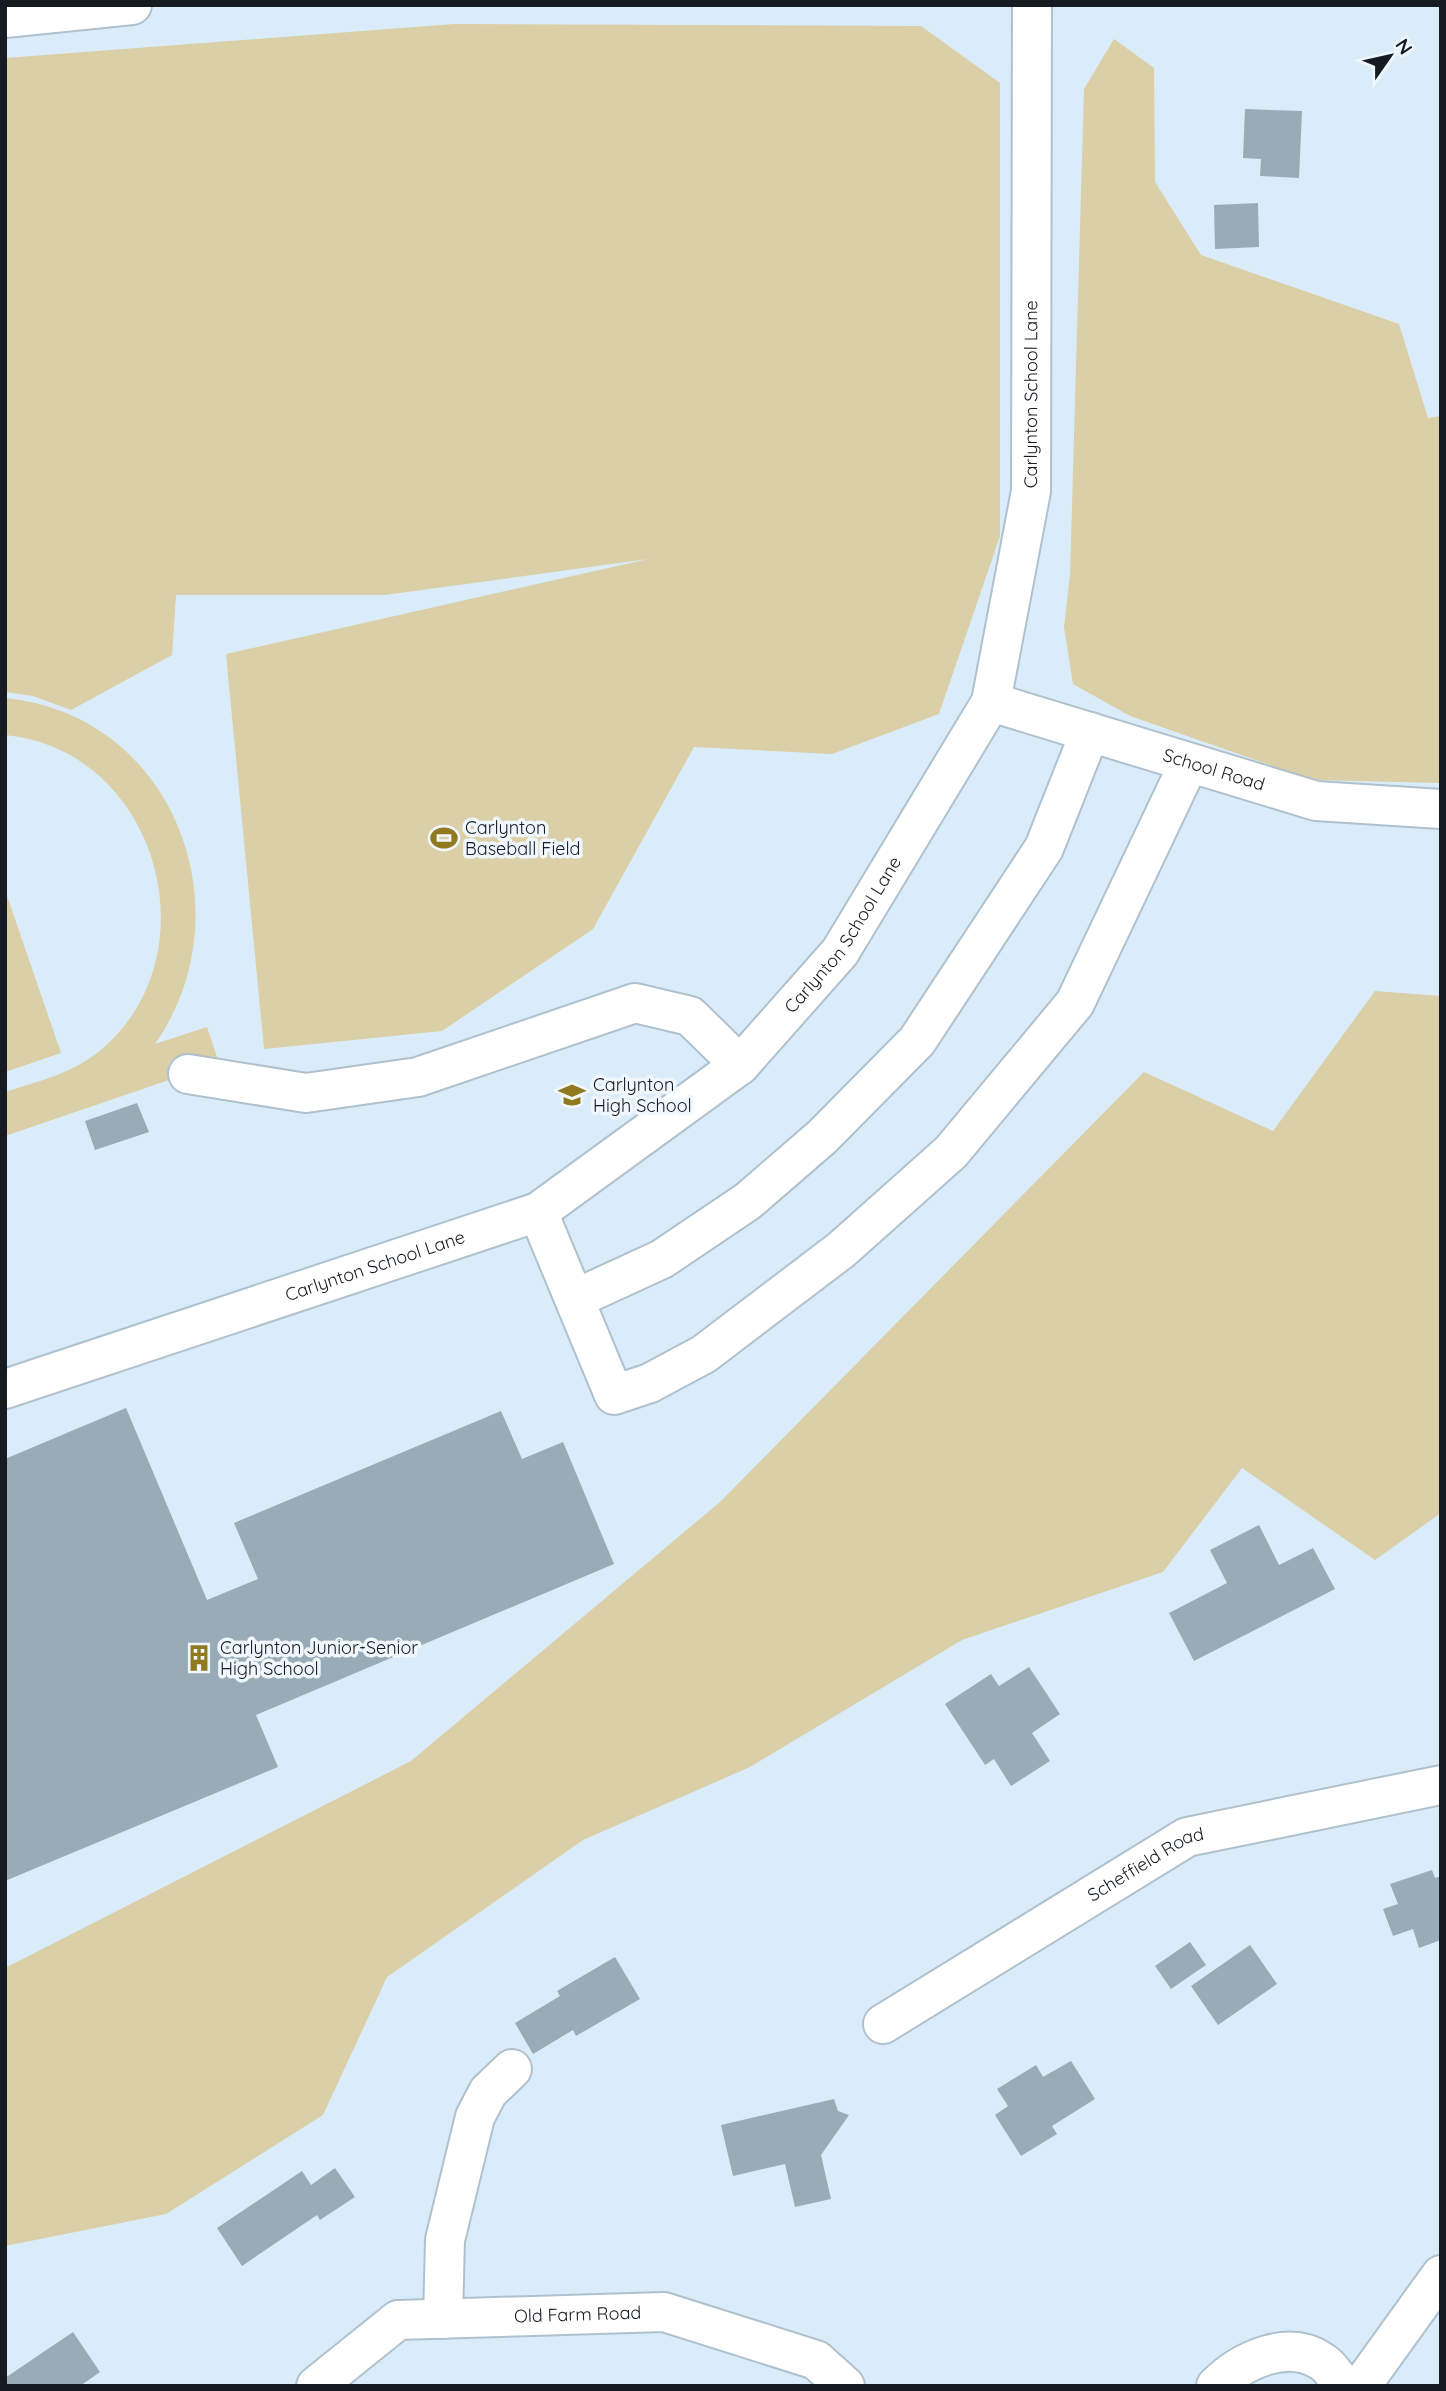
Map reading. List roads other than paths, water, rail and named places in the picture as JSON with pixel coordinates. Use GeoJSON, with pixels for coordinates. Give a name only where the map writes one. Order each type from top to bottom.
{"type":"FeatureCollection","features":[{"type":"Feature","properties":{"kind":"street"},"geometry":{"type":"LineString","coordinates":[[5,18],[132,5]]}},
{"type":"Feature","properties":{"kind":"street","name":"Carlynton School Lane"},"geometry":{"type":"LineString","coordinates":[[5,1389],[538,1212],[740,1065],[840,952],[991,702],[1031,491],[1032,5]]}},
{"type":"Feature","properties":{"kind":"street","name":"School Road"},"geometry":{"type":"LineString","coordinates":[[991,702],[1316,801],[1441,809]]}},
{"type":"Feature","properties":{"kind":"street"},"geometry":{"type":"LineString","coordinates":[[575,1299],[662,1259],[748,1201],[822,1137],[917,1041],[1044,848],[1090,732]]}},
{"type":"Feature","properties":{"kind":"street"},"geometry":{"type":"LineString","coordinates":[[538,1212],[614,1395],[650,1383],[704,1354],[841,1250],[951,1152],[1075,1003],[1189,763]]}},
{"type":"Feature","properties":{"kind":"street"},"geometry":{"type":"LineString","coordinates":[[188,1073],[306,1093],[418,1077],[635,1003],[690,1016],[740,1065]]}},
{"type":"Feature","properties":{"kind":"street","name":"Scheffield Road"},"geometry":{"type":"LineString","coordinates":[[883,2024],[1187,1837],[1441,1785]]}},
{"type":"Feature","properties":{"kind":"street"},"geometry":{"type":"LineString","coordinates":[[443,2319],[445,2240],[475,2117],[488,2092],[512,2069]]}},
{"type":"Feature","properties":{"kind":"street"},"geometry":{"type":"LineString","coordinates":[[1360,2386],[1441,2275]]}},
{"type":"Feature","properties":{"kind":"street","name":"Old Farm Road"},"geometry":{"type":"LineString","coordinates":[[316,2386],[398,2320],[664,2312],[816,2360],[845,2386]]}},
{"type":"Feature","properties":{"kind":"street"},"geometry":{"type":"LineString","coordinates":[[1216,2386],[1235,2369],[1255,2360],[1274,2353],[1303,2351],[1325,2362],[1343,2386]]}},
{"type":"Feature","properties":{"kind":"place","name":"Carlynton Baseball Field"},"geometry":{"type":"Point","coordinates":[444,838]}},
{"type":"Feature","properties":{"kind":"place","name":"Carlynton High School"},"geometry":{"type":"Point","coordinates":[572,1095]}},
{"type":"Feature","properties":{"kind":"place","name":"Carlynton Junior-Senior High School"},"geometry":{"type":"Point","coordinates":[199,1658]}}]}
